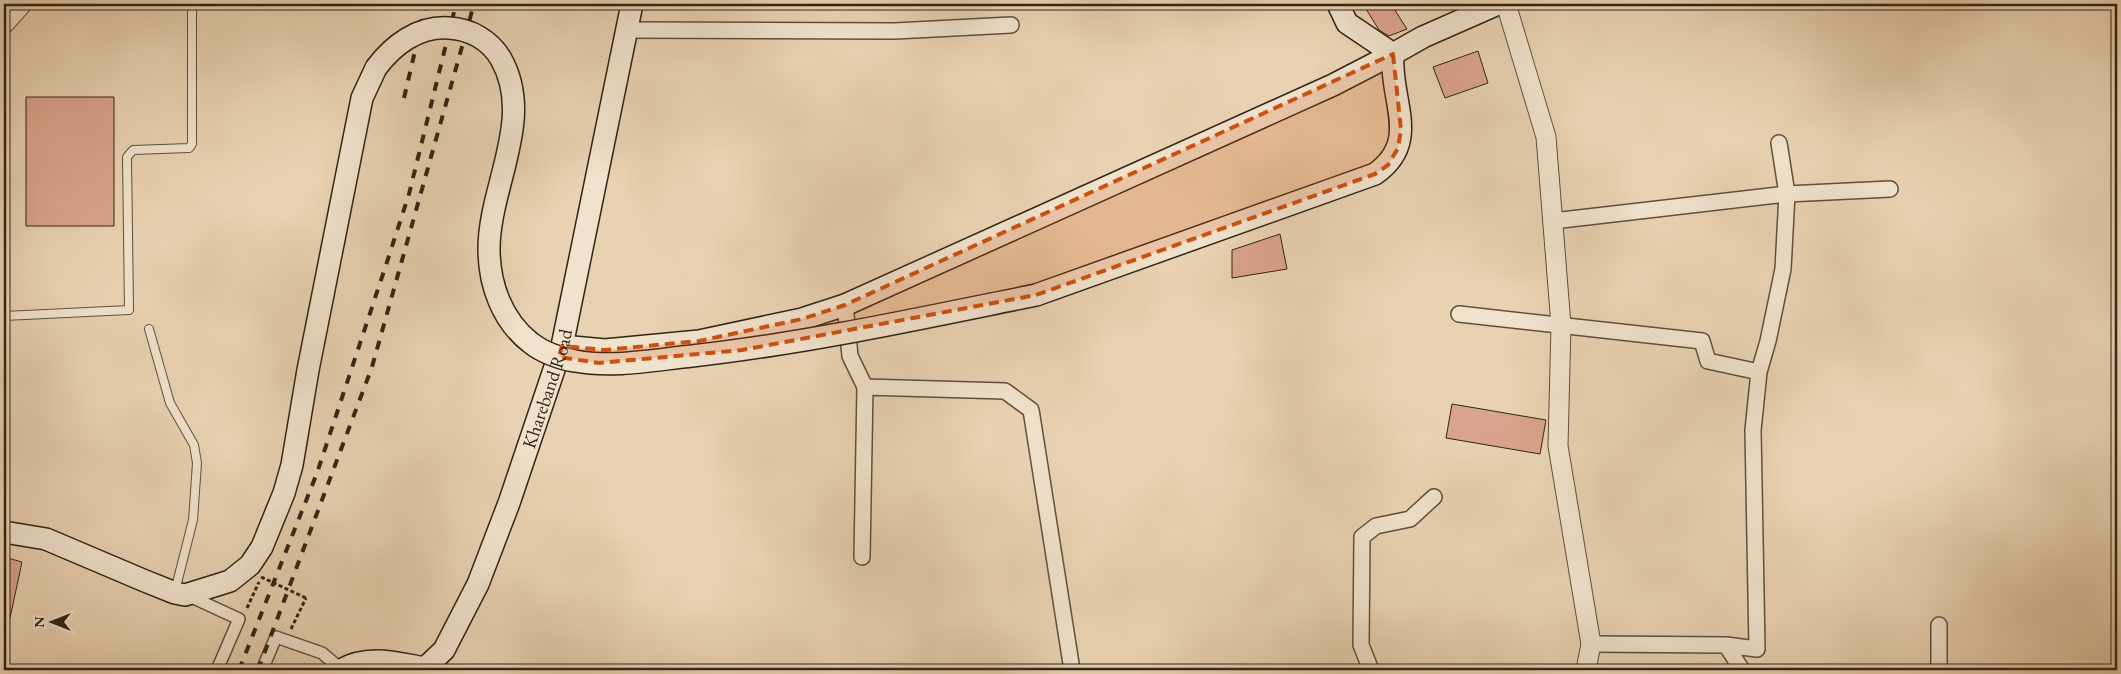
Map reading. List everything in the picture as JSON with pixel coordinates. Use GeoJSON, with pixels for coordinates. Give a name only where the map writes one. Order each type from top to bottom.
{"type":"FeatureCollection","features":[{"type":"Feature","properties":{"kind":"main road","name":"Khareband Road"},"geometry":{"type":"LineString","coordinates":[[341,670],[357,663],[381,660],[429,669],[444,650],[478,584],[509,503],[562,346],[632,4]]}},
{"type":"Feature","properties":{"kind":"main road"},"geometry":{"type":"LineString","coordinates":[[1338,4],[1346,23],[1393,54]]}},
{"type":"Feature","properties":{"kind":"main road"},"geometry":{"type":"LineString","coordinates":[[562,346],[605,350],[700,341],[802,319],[845,305],[1314,93],[1423,37],[1498,4]]}},
{"type":"Feature","properties":{"kind":"main road"},"geometry":{"type":"LineString","coordinates":[[4,532],[46,540],[180,594],[230,580],[250,565],[262,547],[284,493],[292,464],[308,370],[362,98],[376,68],[390,50],[408,37],[425,30],[460,29],[482,38],[495,49],[503,63],[511,85],[513,105],[512,129],[491,226],[489,249],[493,282],[499,303],[511,324],[531,344],[553,355],[575,361],[599,363],[742,350],[812,339],[1036,295],[1374,174],[1388,165],[1398,148],[1401,130],[1392,69],[1393,54]]}},
{"type":"Feature","properties":{"kind":"street"},"geometry":{"type":"LineString","coordinates":[[4,24],[22,4]]}},
{"type":"Feature","properties":{"kind":"street"},"geometry":{"type":"LineString","coordinates":[[1506,4],[1546,137],[1561,325],[1558,446],[1591,644],[1586,670]]}},
{"type":"Feature","properties":{"kind":"street"},"geometry":{"type":"LineString","coordinates":[[627,30],[895,31],[1011,25]]}},
{"type":"Feature","properties":{"kind":"street"},"geometry":{"type":"LineString","coordinates":[[1591,644],[1726,645],[1756,649],[1753,430],[1758,372],[1768,341],[1783,268],[1787,194],[1778,142]]}},
{"type":"Feature","properties":{"kind":"street"},"geometry":{"type":"LineString","coordinates":[[1553,221],[1787,194],[1890,189]]}},
{"type":"Feature","properties":{"kind":"street"},"geometry":{"type":"LineString","coordinates":[[845,305],[850,356],[865,387],[862,557]]}},
{"type":"Feature","properties":{"kind":"street"},"geometry":{"type":"LineString","coordinates":[[1459,314],[1702,341],[1708,361],[1758,372]]}},
{"type":"Feature","properties":{"kind":"street"},"geometry":{"type":"LineString","coordinates":[[865,387],[1005,391],[1031,410],[1072,670]]}},
{"type":"Feature","properties":{"kind":"street"},"geometry":{"type":"LineString","coordinates":[[1371,670],[1361,645],[1362,537],[1376,526],[1410,519],[1434,497]]}},
{"type":"Feature","properties":{"kind":"street"},"geometry":{"type":"LineString","coordinates":[[180,594],[240,619],[217,670]]}},
{"type":"Feature","properties":{"kind":"street"},"geometry":{"type":"LineString","coordinates":[[1939,625],[1939,670]]}},
{"type":"Feature","properties":{"kind":"street"},"geometry":{"type":"LineString","coordinates":[[262,670],[276,637],[322,653],[341,670]]}},
{"type":"Feature","properties":{"kind":"street"},"geometry":{"type":"LineString","coordinates":[[1726,645],[1742,670]]}},
{"type":"Feature","properties":{"kind":"lane"},"geometry":{"type":"LineString","coordinates":[[4,316],[129,310],[127,157],[133,150],[188,148],[192,144],[192,4]]}},
{"type":"Feature","properties":{"kind":"lane"},"geometry":{"type":"LineString","coordinates":[[149,329],[170,404],[194,445],[197,463],[193,520],[180,594]]}},
{"type":"Feature","properties":{"kind":"path"},"geometry":{"type":"LineString","coordinates":[[244,614],[261,577],[306,598],[290,632]]}},
{"type":"Feature","properties":{"kind":"highlighted area"},"geometry":{"type":"Polygon","coordinates":[[[1393,54],[1401,130],[1398,148],[1388,165],[1375,174],[1036,295],[742,350],[599,363],[559,357],[562,346],[605,350],[699,341],[802,319],[845,305],[1393,54]]]}},
{"type":"Feature","properties":{"kind":"building"},"geometry":{"type":"Polygon","coordinates":[[[1363,4],[1391,4],[1407,29],[1389,36],[1379,30],[1363,4]]]}},
{"type":"Feature","properties":{"kind":"building"},"geometry":{"type":"Polygon","coordinates":[[[1478,51],[1488,83],[1445,98],[1433,67],[1478,51]]]}},
{"type":"Feature","properties":{"kind":"building"},"geometry":{"type":"Polygon","coordinates":[[[26,97],[114,97],[114,226],[26,226],[26,97]]]}},
{"type":"Feature","properties":{"kind":"building"},"geometry":{"type":"Polygon","coordinates":[[[1280,234],[1287,269],[1232,278],[1232,250],[1280,234]]]}},
{"type":"Feature","properties":{"kind":"building"},"geometry":{"type":"Polygon","coordinates":[[[1452,404],[1546,420],[1540,454],[1446,438],[1452,404]]]}},
{"type":"Feature","properties":{"kind":"building"},"geometry":{"type":"Polygon","coordinates":[[[4,557],[22,562],[10,618],[4,617],[4,557]]]}},
{"type":"Feature","properties":{"kind":"railway"},"geometry":{"type":"LineString","coordinates":[[404,98],[426,4]]}},
{"type":"Feature","properties":{"kind":"railway"},"geometry":{"type":"LineString","coordinates":[[239,670],[317,473],[386,265],[409,194],[456,4]]}},
{"type":"Feature","properties":{"kind":"railway"},"geometry":{"type":"LineString","coordinates":[[258,670],[372,367],[474,4]]}}]}
